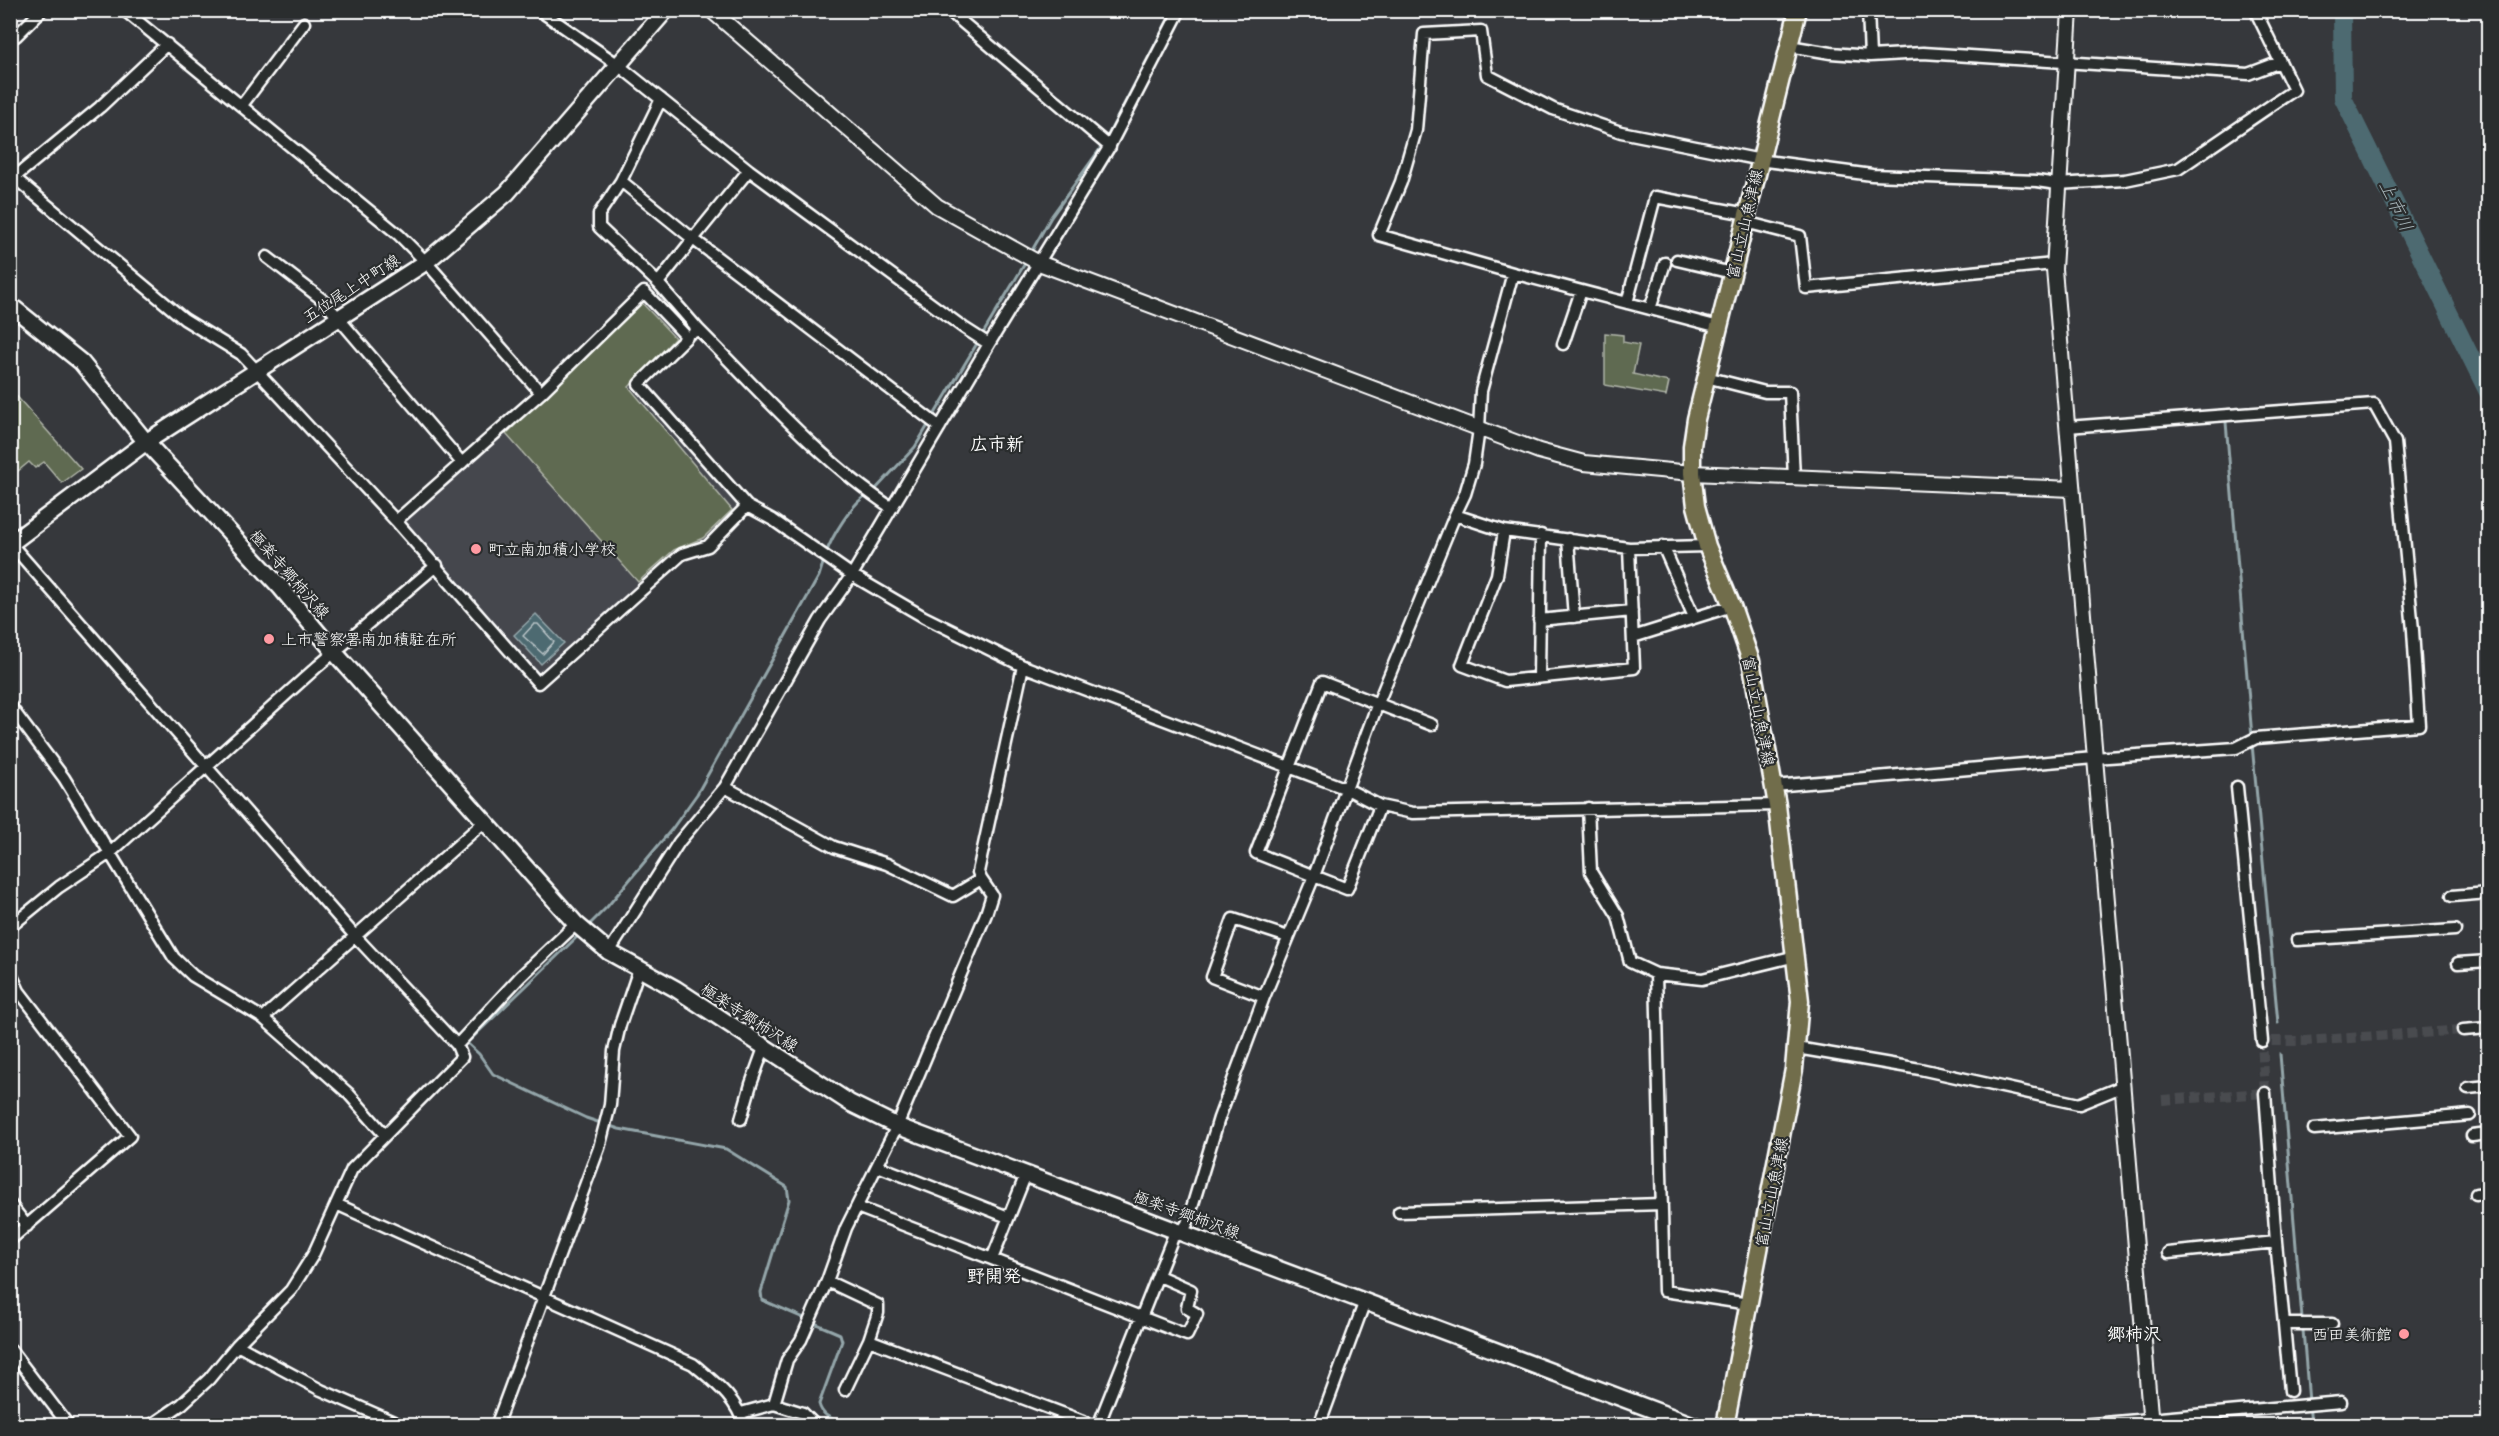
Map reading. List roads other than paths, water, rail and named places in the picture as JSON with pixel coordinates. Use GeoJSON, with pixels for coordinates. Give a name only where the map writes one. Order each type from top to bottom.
{"type":"FeatureCollection","features":[{"type":"Feature","properties":{"kind":"main road","name":"五位尾上中町線"},"geometry":{"type":"LineString","coordinates":[[11,543],[146,442],[426,262],[507,193],[666,10]]}},
{"type":"Feature","properties":{"kind":"main road","name":"富山立山魚津線"},"geometry":{"type":"LineString","coordinates":[[1725,1425],[1797,1048],[1800,1001],[1777,805],[1751,661],[1732,606],[1707,546],[1696,506],[1692,446],[1706,377],[1798,10]]}},
{"type":"Feature","properties":{"kind":"main road","name":"極楽寺郷柿沢線"},"geometry":{"type":"LineString","coordinates":[[10,305],[81,362],[146,442],[281,588],[335,653],[484,822],[576,924],[609,952],[676,989],[850,1102],[897,1125],[1696,1425]]}},
{"type":"Feature","properties":{"kind":"street"},"geometry":{"type":"LineString","coordinates":[[16,36],[42,10]]}},
{"type":"Feature","properties":{"kind":"street"},"geometry":{"type":"LineString","coordinates":[[124,10],[399,235],[426,262],[541,393]]}},
{"type":"Feature","properties":{"kind":"street"},"geometry":{"type":"LineString","coordinates":[[539,10],[617,64],[749,170],[989,344]]}},
{"type":"Feature","properties":{"kind":"street"},"geometry":{"type":"LineString","coordinates":[[711,10],[937,206],[1039,263],[1539,451],[1584,463],[1692,473],[2072,489]]}},
{"type":"Feature","properties":{"kind":"street"},"geometry":{"type":"LineString","coordinates":[[948,10],[1110,147]]}},
{"type":"Feature","properties":{"kind":"street"},"geometry":{"type":"LineString","coordinates":[[609,952],[679,842],[725,787],[820,620],[852,575],[989,344],[1110,147],[1180,10]]}},
{"type":"Feature","properties":{"kind":"street"},"geometry":{"type":"LineString","coordinates":[[1868,10],[1870,56]]}},
{"type":"Feature","properties":{"kind":"street"},"geometry":{"type":"LineString","coordinates":[[2070,10],[2054,264],[2150,1422]]}},
{"type":"Feature","properties":{"kind":"street"},"geometry":{"type":"LineString","coordinates":[[1719,327],[1378,235],[1401,182],[1416,130],[1424,34],[1481,31],[1487,75],[1553,109],[1621,132],[1759,160],[1872,175],[2037,181],[2058,184],[2125,180],[2178,169],[2294,90],[2255,10]]}},
{"type":"Feature","properties":{"kind":"street"},"geometry":{"type":"LineString","coordinates":[[242,105],[304,22]]}},
{"type":"Feature","properties":{"kind":"street"},"geometry":{"type":"LineString","coordinates":[[167,44],[100,107],[12,177],[184,319],[241,354],[437,565],[538,683],[682,554],[708,546],[747,506]]}},
{"type":"Feature","properties":{"kind":"street"},"geometry":{"type":"LineString","coordinates":[[1789,46],[1870,56],[1923,53],[2248,74],[2280,62]]}},
{"type":"Feature","properties":{"kind":"street"},"geometry":{"type":"LineString","coordinates":[[661,99],[621,181],[599,214],[599,227],[658,283],[698,329],[818,448],[861,488],[892,508]]}},
{"type":"Feature","properties":{"kind":"street"},"geometry":{"type":"LineString","coordinates":[[658,283],[749,170]]}},
{"type":"Feature","properties":{"kind":"street"},"geometry":{"type":"LineString","coordinates":[[621,181],[693,239],[940,427]]}},
{"type":"Feature","properties":{"kind":"street"},"geometry":{"type":"LineString","coordinates":[[1627,303],[1655,197],[1746,218],[1800,236],[1806,288],[2054,264]]}},
{"type":"Feature","properties":{"kind":"street"},"geometry":{"type":"LineString","coordinates":[[267,257],[322,300],[462,463]]}},
{"type":"Feature","properties":{"kind":"street"},"geometry":{"type":"LineString","coordinates":[[1677,260],[1732,273]]}},
{"type":"Feature","properties":{"kind":"street"},"geometry":{"type":"LineString","coordinates":[[1650,309],[1665,263]]}},
{"type":"Feature","properties":{"kind":"street"},"geometry":{"type":"LineString","coordinates":[[869,1340],[1097,1425],[1142,1319],[1173,1237],[1182,1231],[1186,1224],[1219,1118],[1264,997],[1314,876],[1378,703],[1455,515],[1466,494],[1474,464],[1481,391],[1513,273]]}},
{"type":"Feature","properties":{"kind":"street"},"geometry":{"type":"LineString","coordinates":[[1563,344],[1581,291]]}},
{"type":"Feature","properties":{"kind":"street"},"geometry":{"type":"LineString","coordinates":[[396,521],[541,393],[644,292],[687,337]]}},
{"type":"Feature","properties":{"kind":"street"},"geometry":{"type":"LineString","coordinates":[[698,329],[639,384],[747,506],[773,520],[852,575],[924,617],[1023,666],[1347,789],[1380,806],[1413,813],[1777,805]]}},
{"type":"Feature","properties":{"kind":"street"},"geometry":{"type":"LineString","coordinates":[[1706,377],[1765,392],[1790,392],[1794,478]]}},
{"type":"Feature","properties":{"kind":"street"},"geometry":{"type":"LineString","coordinates":[[1774,786],[2236,748],[2256,738],[2419,725],[2413,630],[2395,442],[2374,404],[2067,427]]}},
{"type":"Feature","properties":{"kind":"street"},"geometry":{"type":"LineString","coordinates":[[1455,515],[1504,531],[1629,548],[1707,546]]}},
{"type":"Feature","properties":{"kind":"street"},"geometry":{"type":"LineString","coordinates":[[1504,531],[1497,574],[1462,665],[1505,681],[1634,668],[1629,548]]}},
{"type":"Feature","properties":{"kind":"street"},"geometry":{"type":"LineString","coordinates":[[1539,677],[1541,535]]}},
{"type":"Feature","properties":{"kind":"street"},"geometry":{"type":"LineString","coordinates":[[1568,539],[1574,617]]}},
{"type":"Feature","properties":{"kind":"street"},"geometry":{"type":"LineString","coordinates":[[11,543],[355,936],[457,1045],[462,1056],[352,1169],[313,1255],[291,1290],[208,1379],[182,1404],[155,1424]]}},
{"type":"Feature","properties":{"kind":"street"},"geometry":{"type":"LineString","coordinates":[[1663,546],[1694,617]]}},
{"type":"Feature","properties":{"kind":"street"},"geometry":{"type":"LineString","coordinates":[[10,927],[59,887],[110,853],[318,666],[437,565]]}},
{"type":"Feature","properties":{"kind":"street"},"geometry":{"type":"LineString","coordinates":[[1633,638],[1732,606]]}},
{"type":"Feature","properties":{"kind":"street"},"geometry":{"type":"LineString","coordinates":[[1539,620],[1632,611]]}},
{"type":"Feature","properties":{"kind":"street"},"geometry":{"type":"LineString","coordinates":[[774,1404],[788,1360],[801,1340],[827,1281],[846,1228],[897,1125],[992,895],[978,872],[1023,666]]}},
{"type":"Feature","properties":{"kind":"street"},"geometry":{"type":"LineString","coordinates":[[1380,806],[1347,888],[1256,853],[1322,682],[1431,725]]}},
{"type":"Feature","properties":{"kind":"street"},"geometry":{"type":"LineString","coordinates":[[10,706],[64,778],[174,958],[193,976],[263,1018],[348,1093],[384,1134]]}},
{"type":"Feature","properties":{"kind":"street"},"geometry":{"type":"LineString","coordinates":[[725,787],[834,848],[887,864],[953,896],[981,879]]}},
{"type":"Feature","properties":{"kind":"street"},"geometry":{"type":"LineString","coordinates":[[2237,787],[2262,1041]]}},
{"type":"Feature","properties":{"kind":"street"},"geometry":{"type":"LineString","coordinates":[[1588,808],[1591,872],[1618,916],[1630,962],[1656,974],[1702,979],[1796,956]]}},
{"type":"Feature","properties":{"kind":"street"},"geometry":{"type":"LineString","coordinates":[[263,1018],[484,822]]}},
{"type":"Feature","properties":{"kind":"street"},"geometry":{"type":"LineString","coordinates":[[2452,896],[2488,893]]}},
{"type":"Feature","properties":{"kind":"street"},"geometry":{"type":"LineString","coordinates":[[1264,997],[1212,976],[1233,919],[1288,937]]}},
{"type":"Feature","properties":{"kind":"street"},"geometry":{"type":"LineString","coordinates":[[457,1045],[520,977],[576,924]]}},
{"type":"Feature","properties":{"kind":"street"},"geometry":{"type":"LineString","coordinates":[[2297,940],[2455,930]]}},
{"type":"Feature","properties":{"kind":"street"},"geometry":{"type":"LineString","coordinates":[[2458,963],[2488,961]]}},
{"type":"Feature","properties":{"kind":"street"},"geometry":{"type":"LineString","coordinates":[[496,1425],[599,1148],[610,1105],[614,1051],[620,1025],[639,969]]}},
{"type":"Feature","properties":{"kind":"street"},"geometry":{"type":"LineString","coordinates":[[10,972],[19,991],[130,1136],[10,1240]]}},
{"type":"Feature","properties":{"kind":"street"},"geometry":{"type":"LineString","coordinates":[[1656,974],[1664,1291],[1749,1304]]}},
{"type":"Feature","properties":{"kind":"street"},"geometry":{"type":"LineString","coordinates":[[2463,1030],[2488,1028]]}},
{"type":"Feature","properties":{"kind":"street"},"geometry":{"type":"LineString","coordinates":[[741,1119],[764,1048]]}},
{"type":"Feature","properties":{"kind":"street"},"geometry":{"type":"LineString","coordinates":[[1797,1048],[1920,1069],[2079,1104],[2121,1087]]}},
{"type":"Feature","properties":{"kind":"street"},"geometry":{"type":"LineString","coordinates":[[2468,1088],[2488,1086]]}},
{"type":"Feature","properties":{"kind":"street"},"geometry":{"type":"LineString","coordinates":[[2265,1093],[2290,1391]]}},
{"type":"Feature","properties":{"kind":"street"},"geometry":{"type":"LineString","coordinates":[[2314,1129],[2470,1115]]}},
{"type":"Feature","properties":{"kind":"street"},"geometry":{"type":"LineString","coordinates":[[2472,1136],[2488,1134]]}},
{"type":"Feature","properties":{"kind":"street"},"geometry":{"type":"LineString","coordinates":[[878,1166],[1008,1217]]}},
{"type":"Feature","properties":{"kind":"street"},"geometry":{"type":"LineString","coordinates":[[992,1259],[1026,1174]]}},
{"type":"Feature","properties":{"kind":"street"},"geometry":{"type":"LineString","coordinates":[[2476,1194],[2488,1193]]}},
{"type":"Feature","properties":{"kind":"street"},"geometry":{"type":"LineString","coordinates":[[10,1204],[27,1226]]}},
{"type":"Feature","properties":{"kind":"street"},"geometry":{"type":"LineString","coordinates":[[336,1204],[693,1365],[721,1387],[741,1413],[744,1425]]}},
{"type":"Feature","properties":{"kind":"street"},"geometry":{"type":"LineString","coordinates":[[1399,1212],[1662,1204]]}},
{"type":"Feature","properties":{"kind":"street"},"geometry":{"type":"LineString","coordinates":[[857,1207],[1186,1335],[1197,1314],[1187,1308],[1191,1290],[1159,1276]]}},
{"type":"Feature","properties":{"kind":"street"},"geometry":{"type":"LineString","coordinates":[[2168,1253],[2276,1242]]}},
{"type":"Feature","properties":{"kind":"street"},"geometry":{"type":"LineString","coordinates":[[827,1281],[878,1305],[878,1313],[869,1340],[845,1390]]}},
{"type":"Feature","properties":{"kind":"street"},"geometry":{"type":"LineString","coordinates":[[1319,1425],[1365,1301]]}},
{"type":"Feature","properties":{"kind":"street"},"geometry":{"type":"LineString","coordinates":[[2284,1324],[2332,1324]]}},
{"type":"Feature","properties":{"kind":"street"},"geometry":{"type":"LineString","coordinates":[[237,1346],[389,1423],[403,1425]]}},
{"type":"Feature","properties":{"kind":"street"},"geometry":{"type":"LineString","coordinates":[[10,1349],[69,1425]]}},
{"type":"Feature","properties":{"kind":"street"},"geometry":{"type":"LineString","coordinates":[[2070,1425],[2150,1422],[2341,1402]]}},
{"type":"Feature","properties":{"kind":"street"},"geometry":{"type":"LineString","coordinates":[[741,1413],[774,1404],[803,1413],[816,1425]]}},
{"type":"Feature","properties":{"kind":"water"},"geometry":{"type":"Polygon","coordinates":[[[536,614],[564,643],[541,664],[514,635],[536,614]]]}},
{"type":"Feature","properties":{"kind":"waterway"},"geometry":{"type":"LineString","coordinates":[[1106,139],[1173,10]]}},
{"type":"Feature","properties":{"kind":"waterway","name":"上市川"},"geometry":{"type":"LineString","coordinates":[[2342,10],[2343,98],[2488,392]]}},
{"type":"Feature","properties":{"kind":"waterway"},"geometry":{"type":"LineString","coordinates":[[1030,254],[1051,217],[1103,145]]}},
{"type":"Feature","properties":{"kind":"waterway"},"geometry":{"type":"LineString","coordinates":[[874,491],[915,447],[1027,260]]}},
{"type":"Feature","properties":{"kind":"waterway"},"geometry":{"type":"LineString","coordinates":[[2226,422],[2252,737]]}},
{"type":"Feature","properties":{"kind":"waterway"},"geometry":{"type":"LineString","coordinates":[[826,554],[843,521],[856,504],[868,494]]}},
{"type":"Feature","properties":{"kind":"waterway"},"geometry":{"type":"LineString","coordinates":[[586,928],[607,907],[672,829],[697,794],[819,576],[824,560]]}},
{"type":"Feature","properties":{"kind":"waterway"},"geometry":{"type":"LineString","coordinates":[[2252,744],[2278,1023]]}},
{"type":"Feature","properties":{"kind":"waterway"},"geometry":{"type":"LineString","coordinates":[[579,935],[467,1043],[479,1054],[493,1074],[586,1118],[619,1129],[726,1149],[787,1187],[789,1200],[761,1292],[762,1300],[806,1319]]}},
{"type":"Feature","properties":{"kind":"waterway"},"geometry":{"type":"LineString","coordinates":[[2280,1054],[2311,1426]]}},
{"type":"Feature","properties":{"kind":"waterway"},"geometry":{"type":"LineString","coordinates":[[812,1322],[840,1334],[842,1341],[819,1404],[824,1413],[832,1419],[851,1426]]}},
{"type":"Feature","properties":{"kind":"tunnel"},"geometry":{"type":"LineString","coordinates":[[2162,1100],[2265,1093],[2262,1041],[2306,1041],[2463,1030]]}},
{"type":"Feature","properties":{"kind":"place","name":"町立南加積小学校"},"geometry":{"type":"Point","coordinates":[476,549]}},
{"type":"Feature","properties":{"kind":"place","name":"上市警察署南加積駐在所"},"geometry":{"type":"Point","coordinates":[269,639]}},
{"type":"Feature","properties":{"kind":"place","name":"西田美術館"},"geometry":{"type":"Point","coordinates":[2404,1334]}},
{"type":"Feature","properties":{"kind":"district","name":"広市新"},"geometry":{"type":"Point","coordinates":[997,444]}},
{"type":"Feature","properties":{"kind":"district","name":"野開発"},"geometry":{"type":"Point","coordinates":[994,1276]}},
{"type":"Feature","properties":{"kind":"district","name":"郷柿沢"},"geometry":{"type":"Point","coordinates":[2134,1334]}}]}
